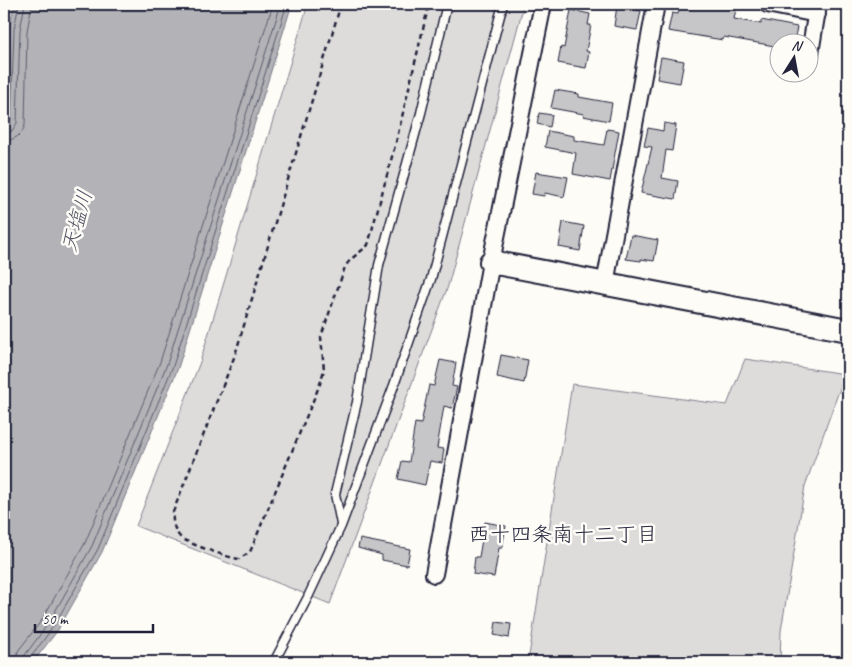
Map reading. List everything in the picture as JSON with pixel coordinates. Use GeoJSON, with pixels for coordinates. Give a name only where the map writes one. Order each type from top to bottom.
{"type":"FeatureCollection","features":[{"type":"Feature","properties":{"kind":"street"},"geometry":{"type":"LineString","coordinates":[[434,574],[491,262],[543,4]]}},
{"type":"Feature","properties":{"kind":"street"},"geometry":{"type":"LineString","coordinates":[[605,284],[656,4]]}},
{"type":"Feature","properties":{"kind":"street"},"geometry":{"type":"LineString","coordinates":[[767,4],[818,9],[814,32]]}},
{"type":"Feature","properties":{"kind":"street"},"geometry":{"type":"LineString","coordinates":[[491,262],[848,330]]}},
{"type":"Feature","properties":{"kind":"lane"},"geometry":{"type":"LineString","coordinates":[[341,526],[335,494],[357,402],[379,265],[421,113],[447,4]]}},
{"type":"Feature","properties":{"kind":"lane"},"geometry":{"type":"LineString","coordinates":[[274,662],[308,597],[341,526],[393,388],[431,279],[503,4]]}},
{"type":"Feature","properties":{"kind":"path"},"geometry":{"type":"LineString","coordinates":[[341,4],[235,355],[173,512],[172,522],[182,538],[233,558],[239,559],[250,552],[320,384],[324,370],[321,337],[344,267],[350,258],[361,252],[368,245],[396,142],[429,4]]}},
{"type":"Feature","properties":{"kind":"shaded area"},"geometry":{"type":"Polygon","coordinates":[[[308,4],[524,4],[448,286],[330,604],[136,526],[200,362],[308,4]]]}},
{"type":"Feature","properties":{"kind":"shaded area"},"geometry":{"type":"Polygon","coordinates":[[[745,359],[845,374],[805,486],[781,631],[780,662],[528,662],[572,384],[727,405],[745,359]]]}},
{"type":"Feature","properties":{"kind":"water","name":"天塩川"},"geometry":{"type":"Polygon","coordinates":[[[14,4],[292,4],[178,368],[102,552],[58,630],[33,662],[4,662],[4,141],[9,38],[14,4]]]}},
{"type":"Feature","properties":{"kind":"building"},"geometry":{"type":"Polygon","coordinates":[[[680,4],[706,4],[736,9],[734,19],[761,24],[761,20],[797,27],[796,32],[770,32],[770,45],[724,37],[723,40],[668,31],[672,13],[678,14],[680,4]]]}},
{"type":"Feature","properties":{"kind":"building"},"geometry":{"type":"Polygon","coordinates":[[[617,6],[641,11],[637,30],[614,26],[617,6]]]}},
{"type":"Feature","properties":{"kind":"building"},"geometry":{"type":"Polygon","coordinates":[[[571,10],[590,14],[588,25],[591,25],[586,51],[589,52],[586,68],[558,63],[561,47],[564,48],[571,10]]]}},
{"type":"Feature","properties":{"kind":"building"},"geometry":{"type":"Polygon","coordinates":[[[661,57],[684,61],[680,83],[657,79],[661,57]]]}},
{"type":"Feature","properties":{"kind":"building"},"geometry":{"type":"Polygon","coordinates":[[[555,90],[612,103],[609,121],[551,108],[555,90]]]}},
{"type":"Feature","properties":{"kind":"building"},"geometry":{"type":"Polygon","coordinates":[[[539,113],[552,115],[550,127],[537,124],[539,113]]]}},
{"type":"Feature","properties":{"kind":"building"},"geometry":{"type":"Polygon","coordinates":[[[664,123],[676,125],[672,151],[666,150],[662,178],[678,181],[675,199],[641,193],[652,147],[644,146],[648,128],[663,131],[664,123]]]}},
{"type":"Feature","properties":{"kind":"building"},"geometry":{"type":"Polygon","coordinates":[[[607,129],[619,131],[610,181],[573,174],[576,153],[545,147],[548,131],[574,136],[574,140],[604,145],[607,129]]]}},
{"type":"Feature","properties":{"kind":"building"},"geometry":{"type":"Polygon","coordinates":[[[536,172],[568,177],[564,197],[545,193],[544,196],[532,194],[536,172]]]}},
{"type":"Feature","properties":{"kind":"building"},"geometry":{"type":"Polygon","coordinates":[[[563,222],[584,226],[580,251],[559,247],[563,222]]]}},
{"type":"Feature","properties":{"kind":"building"},"geometry":{"type":"Polygon","coordinates":[[[631,235],[658,240],[654,261],[626,259],[631,235]]]}},
{"type":"Feature","properties":{"kind":"building"},"geometry":{"type":"Polygon","coordinates":[[[501,355],[528,360],[524,383],[497,377],[501,355]]]}},
{"type":"Feature","properties":{"kind":"building"},"geometry":{"type":"Polygon","coordinates":[[[440,360],[456,363],[452,386],[457,387],[452,408],[444,406],[437,448],[444,449],[442,463],[430,461],[425,485],[398,479],[402,461],[409,462],[415,423],[421,424],[429,385],[434,386],[440,360]]]}},
{"type":"Feature","properties":{"kind":"building"},"geometry":{"type":"Polygon","coordinates":[[[485,522],[506,526],[502,548],[499,548],[494,577],[473,574],[475,557],[479,557],[485,522]]]}},
{"type":"Feature","properties":{"kind":"building"},"geometry":{"type":"Polygon","coordinates":[[[360,539],[410,549],[407,565],[382,560],[382,555],[358,548],[360,539]]]}},
{"type":"Feature","properties":{"kind":"building"},"geometry":{"type":"Polygon","coordinates":[[[496,622],[511,624],[509,638],[494,635],[496,622]]]}},
{"type":"Feature","properties":{"kind":"district","name":"西十四条南十二丁目"},"geometry":{"type":"Point","coordinates":[563,534]}}]}
